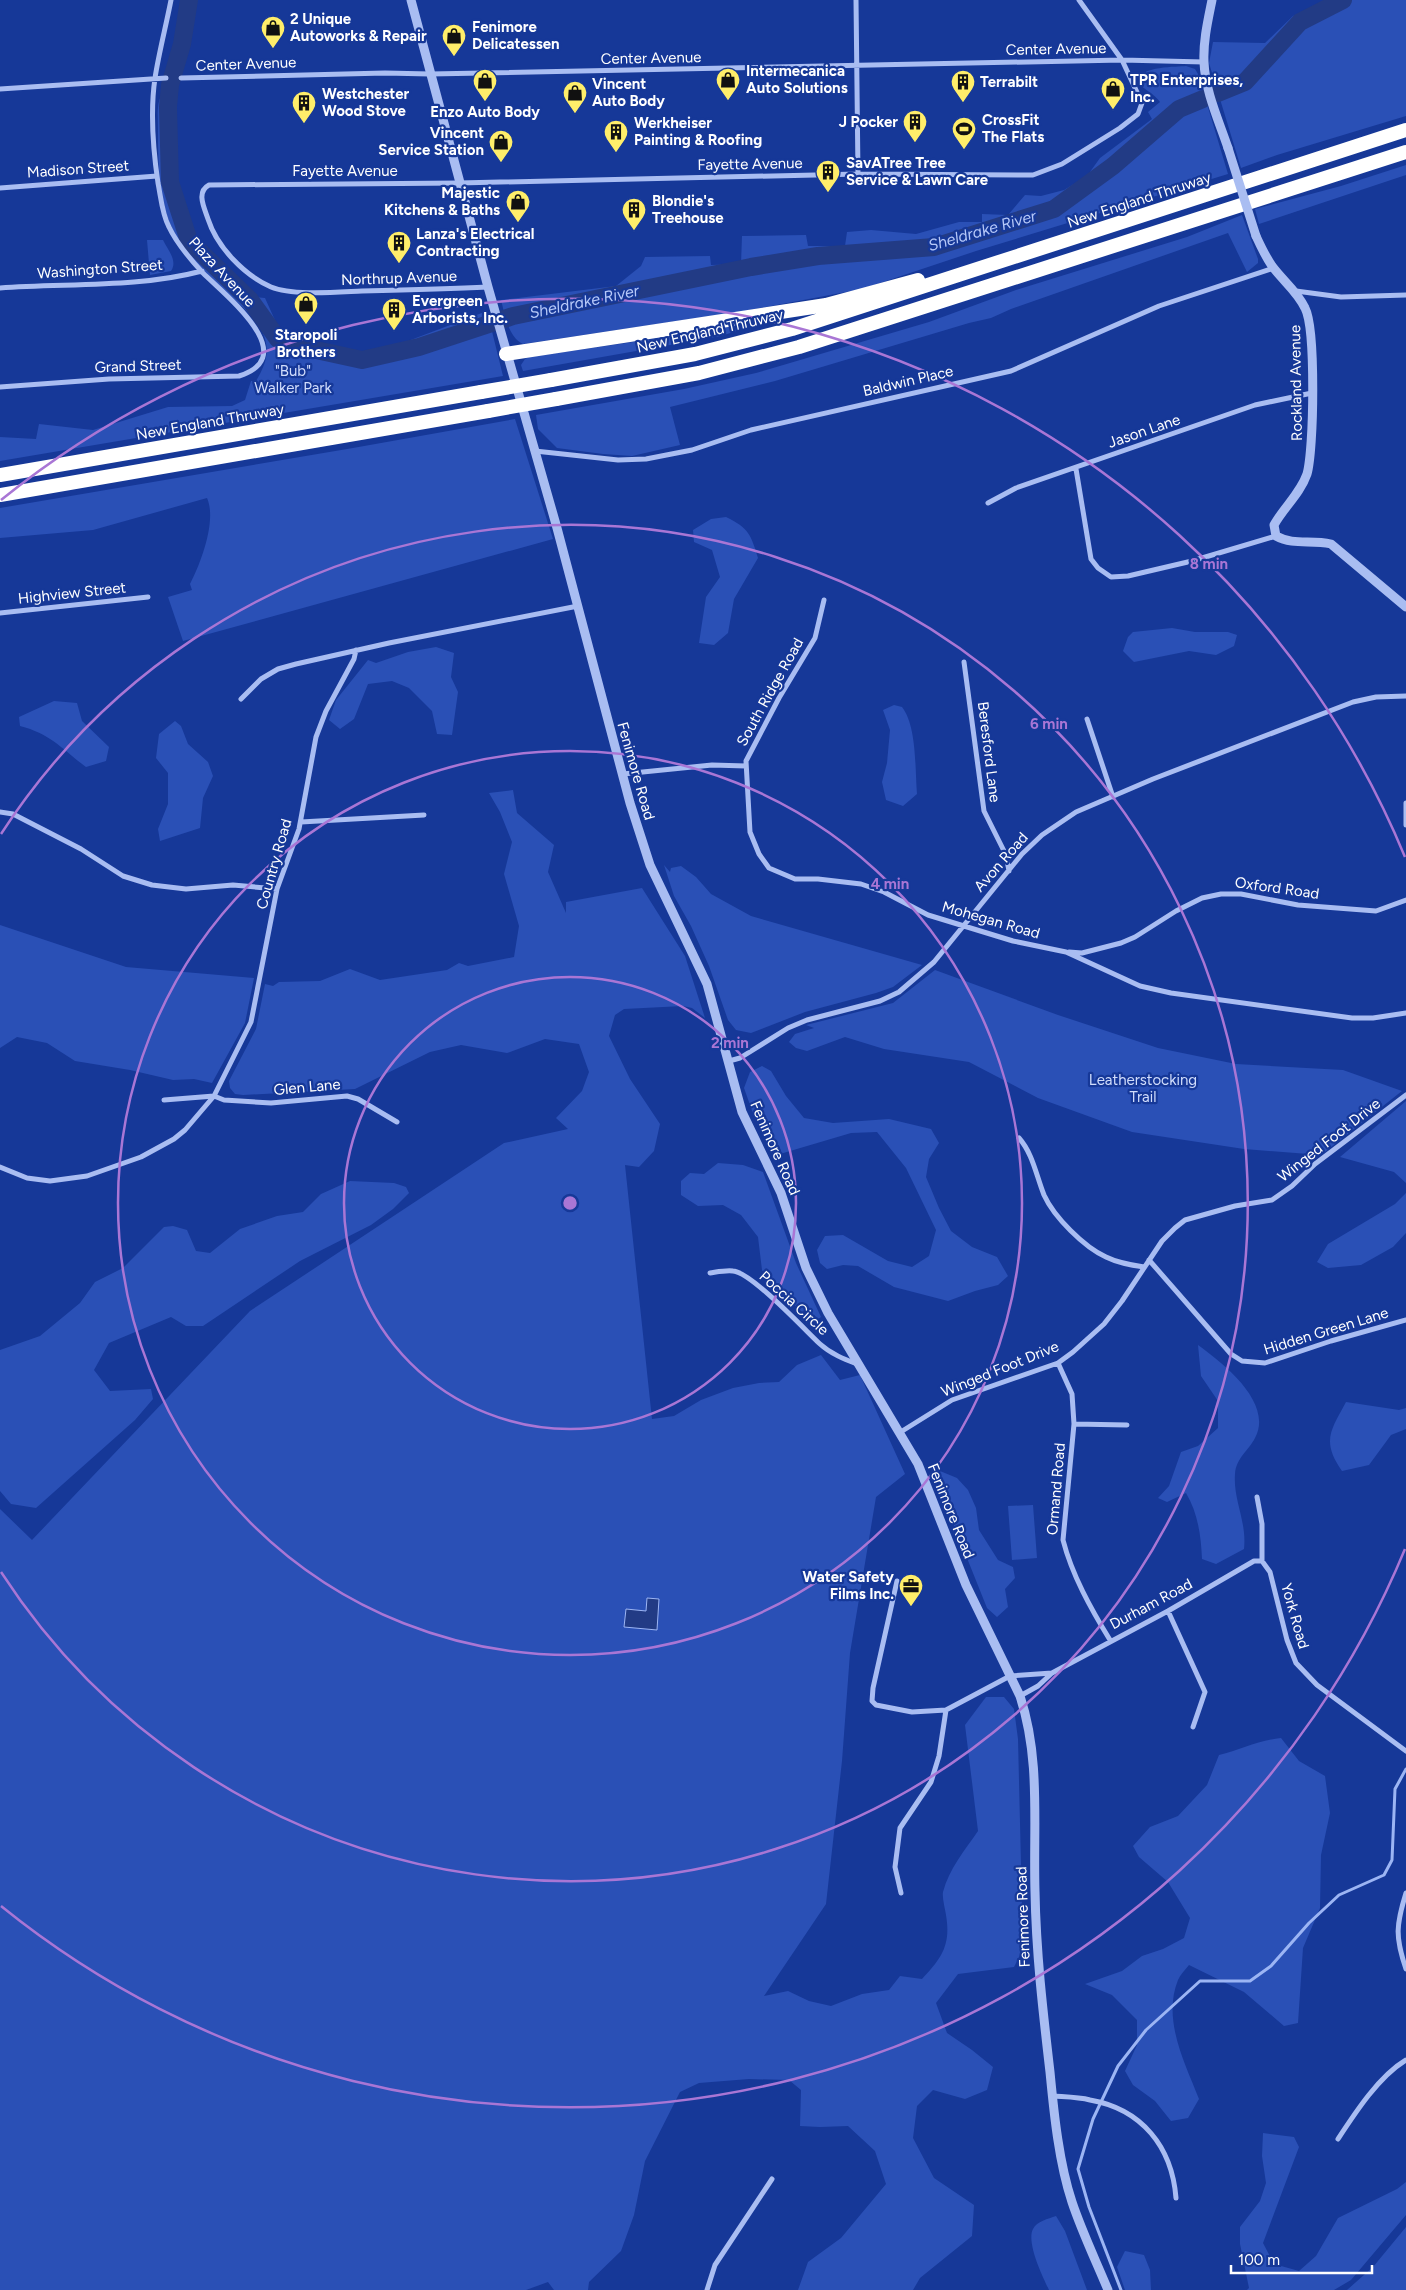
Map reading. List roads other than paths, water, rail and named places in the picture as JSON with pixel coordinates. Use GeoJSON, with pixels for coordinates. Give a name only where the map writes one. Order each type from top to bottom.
{"type":"FeatureCollection","features":[{"type":"Feature","properties":{"kind":"highway","name":"New England Thruway"},"geometry":{"type":"LineString","coordinates":[[0,475],[670,359],[745,342],[1406,130]]}},
{"type":"Feature","properties":{"kind":"highway"},"geometry":{"type":"LineString","coordinates":[[0,495],[699,373],[790,350],[1406,152]]}},
{"type":"Feature","properties":{"kind":"highway"},"geometry":{"type":"LineString","coordinates":[[506,354],[826,305],[910,281],[980,268]]}},
{"type":"Feature","properties":{"kind":"street","name":"Plaza Avenue"},"geometry":{"type":"LineString","coordinates":[[171,0],[155,78],[153,103],[154,159],[162,208],[168,226],[178,242],[202,271],[255,327],[262,340],[264,352]]}},
{"type":"Feature","properties":{"kind":"street","name":"Fenimore Road"},"geometry":{"type":"LineString","coordinates":[[411,0],[506,354],[535,451],[623,774],[650,865],[706,984],[742,1112],[781,1193],[806,1268],[828,1313],[918,1464],[966,1585],[1020,1696],[1031,1738],[1034,1767],[1038,1964],[1052,2096],[1070,2196],[1108,2290]]}},
{"type":"Feature","properties":{"kind":"street"},"geometry":{"type":"LineString","coordinates":[[856,0],[858,174]]}},
{"type":"Feature","properties":{"kind":"street","name":"Fayette Avenue"},"geometry":{"type":"LineString","coordinates":[[204,187],[209,185],[459,183],[858,174],[1033,175],[1062,164],[1120,128],[1138,114],[1142,103],[1122,60],[1079,0]]}},
{"type":"Feature","properties":{"kind":"street","name":"Rockland Avenue"},"geometry":{"type":"LineString","coordinates":[[1212,0],[1205,34],[1204,62],[1209,91],[1256,236],[1274,268],[1296,292],[1307,310],[1312,333],[1312,436],[1307,473],[1300,489],[1274,525],[1276,536]]}},
{"type":"Feature","properties":{"kind":"street"},"geometry":{"type":"LineString","coordinates":[[1122,60],[1204,62]]}},
{"type":"Feature","properties":{"kind":"street","name":"Center Avenue"},"geometry":{"type":"LineString","coordinates":[[181,78],[384,73],[430,74],[856,67],[1122,60]]}},
{"type":"Feature","properties":{"kind":"street"},"geometry":{"type":"LineString","coordinates":[[0,89],[166,78]]}},
{"type":"Feature","properties":{"kind":"street","name":"Madison Street"},"geometry":{"type":"LineString","coordinates":[[0,188],[157,176]]}},
{"type":"Feature","properties":{"kind":"street","name":"Northrup Avenue"},"geometry":{"type":"LineString","coordinates":[[204,187],[202,202],[210,228],[229,255],[247,271],[272,287],[311,293],[488,287]]}},
{"type":"Feature","properties":{"kind":"street","name":"Baldwin Place"},"geometry":{"type":"LineString","coordinates":[[535,451],[618,460],[646,459],[692,450],[751,430],[1011,371],[1159,306],[1274,268]]}},
{"type":"Feature","properties":{"kind":"street","name":"Washington Street"},"geometry":{"type":"LineString","coordinates":[[0,288],[144,280],[185,276],[202,271]]}},
{"type":"Feature","properties":{"kind":"street"},"geometry":{"type":"LineString","coordinates":[[1296,292],[1341,297],[1406,295]]}},
{"type":"Feature","properties":{"kind":"street","name":"Grand Street"},"geometry":{"type":"LineString","coordinates":[[0,387],[109,379],[238,376],[252,372],[260,363],[264,352]]}},
{"type":"Feature","properties":{"kind":"street","name":"Jason Lane"},"geometry":{"type":"LineString","coordinates":[[988,503],[1016,488],[1255,406],[1312,393]]}},
{"type":"Feature","properties":{"kind":"street"},"geometry":{"type":"LineString","coordinates":[[1076,469],[1091,559],[1098,568],[1111,577],[1128,576],[1192,561],[1276,536],[1286,542],[1320,542],[1331,544],[1406,607]]}},
{"type":"Feature","properties":{"kind":"street","name":"Highview Street"},"geometry":{"type":"LineString","coordinates":[[0,613],[148,597]]}},
{"type":"Feature","properties":{"kind":"street","name":"South Ridge Road"},"geometry":{"type":"LineString","coordinates":[[746,766],[746,761],[757,737],[814,638],[824,600]]}},
{"type":"Feature","properties":{"kind":"street"},"geometry":{"type":"LineString","coordinates":[[241,699],[261,679],[278,670],[356,650],[578,606]]}},
{"type":"Feature","properties":{"kind":"street","name":"Country Road"},"geometry":{"type":"LineString","coordinates":[[0,1167],[27,1178],[50,1182],[87,1176],[141,1157],[174,1139],[185,1130],[214,1096],[251,1022],[277,889],[300,822],[316,737],[326,711],[354,659],[356,650]]}},
{"type":"Feature","properties":{"kind":"street","name":"Beresford Lane"},"geometry":{"type":"LineString","coordinates":[[964,662],[984,811],[1006,855],[1009,871]]}},
{"type":"Feature","properties":{"kind":"street","name":"Avon Road"},"geometry":{"type":"LineString","coordinates":[[729,1061],[740,1058],[788,1028],[807,1020],[880,1000],[899,992],[934,962],[1009,871],[1042,835],[1057,823],[1076,812],[1153,779],[1353,702],[1376,697],[1406,696]]}},
{"type":"Feature","properties":{"kind":"street"},"geometry":{"type":"LineString","coordinates":[[1087,719],[1113,797]]}},
{"type":"Feature","properties":{"kind":"street"},"geometry":{"type":"LineString","coordinates":[[623,774],[712,765],[746,766]]}},
{"type":"Feature","properties":{"kind":"street","name":"Mohegan Road"},"geometry":{"type":"LineString","coordinates":[[746,766],[750,832],[759,854],[769,868],[795,879],[818,879],[861,884],[884,892],[928,915],[1013,941],[1066,952],[1140,986],[1171,993],[1352,1018],[1373,1018],[1406,1013]]}},
{"type":"Feature","properties":{"kind":"street"},"geometry":{"type":"LineString","coordinates":[[1406,803],[1406,825]]}},
{"type":"Feature","properties":{"kind":"street"},"geometry":{"type":"LineString","coordinates":[[0,812],[13,814],[81,849],[123,876],[152,885],[186,889],[233,885],[277,889]]}},
{"type":"Feature","properties":{"kind":"street"},"geometry":{"type":"LineString","coordinates":[[300,822],[424,815]]}},
{"type":"Feature","properties":{"kind":"street","name":"Oxford Road"},"geometry":{"type":"LineString","coordinates":[[1066,952],[1082,953],[1121,943],[1135,937],[1176,911],[1202,898],[1221,894],[1241,894],[1298,905],[1376,911],[1406,900]]}},
{"type":"Feature","properties":{"kind":"street","name":"Winged Foot Drive"},"geometry":{"type":"LineString","coordinates":[[899,1433],[952,1400],[1058,1362],[1073,1352],[1104,1324],[1122,1301],[1162,1241],[1185,1220],[1235,1206],[1272,1200],[1292,1186],[1315,1164],[1406,1095]]}},
{"type":"Feature","properties":{"kind":"street","name":"Glen Lane"},"geometry":{"type":"LineString","coordinates":[[164,1100],[214,1096],[224,1100],[271,1104],[347,1096],[358,1099],[397,1122]]}},
{"type":"Feature","properties":{"kind":"street"},"geometry":{"type":"LineString","coordinates":[[1019,1138],[1028,1148],[1045,1196],[1054,1212],[1072,1231],[1084,1243],[1106,1257],[1124,1264],[1144,1267]]}},
{"type":"Feature","properties":{"kind":"street","name":"Hidden Green Lane"},"geometry":{"type":"LineString","coordinates":[[1149,1260],[1231,1354],[1242,1361],[1266,1363],[1331,1340],[1406,1320]]}},
{"type":"Feature","properties":{"kind":"street","name":"Poccia Circle"},"geometry":{"type":"LineString","coordinates":[[710,1273],[734,1270],[745,1276],[831,1353],[860,1365]]}},
{"type":"Feature","properties":{"kind":"street","name":"Ormand Road"},"geometry":{"type":"LineString","coordinates":[[1058,1362],[1072,1394],[1074,1424],[1063,1540],[1067,1557],[1084,1594],[1110,1640]]}},
{"type":"Feature","properties":{"kind":"street"},"geometry":{"type":"LineString","coordinates":[[1074,1424],[1127,1425]]}},
{"type":"Feature","properties":{"kind":"street","name":"York Road"},"geometry":{"type":"LineString","coordinates":[[1257,1497],[1262,1524],[1262,1561],[1270,1572],[1287,1640],[1296,1663],[1317,1685],[1406,1751]]}},
{"type":"Feature","properties":{"kind":"street","name":"Durham Road"},"geometry":{"type":"LineString","coordinates":[[1020,1696],[1038,1686],[1052,1673],[1110,1640],[1168,1611],[1254,1561],[1262,1561]]}},
{"type":"Feature","properties":{"kind":"street"},"geometry":{"type":"LineString","coordinates":[[896,1581],[873,1688],[872,1701],[885,1708],[912,1712],[946,1710],[1010,1676]]}},
{"type":"Feature","properties":{"kind":"street"},"geometry":{"type":"LineString","coordinates":[[1168,1611],[1205,1692],[1193,1728]]}},
{"type":"Feature","properties":{"kind":"street","name":"Durham Road"},"geometry":{"type":"LineString","coordinates":[[1010,1676],[1052,1673]]}},
{"type":"Feature","properties":{"kind":"street"},"geometry":{"type":"LineString","coordinates":[[902,1892],[895,1867],[900,1828],[931,1782],[939,1756],[946,1710]]}},
{"type":"Feature","properties":{"kind":"street"},"geometry":{"type":"LineString","coordinates":[[1406,1893],[1397,1920],[1397,1930],[1406,1969]]}},
{"type":"Feature","properties":{"kind":"street"},"geometry":{"type":"LineString","coordinates":[[1338,2139],[1354,2114],[1378,2086],[1406,2060]]}},
{"type":"Feature","properties":{"kind":"street"},"geometry":{"type":"LineString","coordinates":[[1052,2096],[1091,2100],[1106,2104],[1127,2112],[1144,2125],[1163,2147],[1175,2183],[1176,2198]]}},
{"type":"Feature","properties":{"kind":"street"},"geometry":{"type":"LineString","coordinates":[[707,2290],[715,2265],[772,2179]]}},
{"type":"Feature","properties":{"kind":"waterway","name":"Sheldrake River"},"geometry":{"type":"LineString","coordinates":[[189,0],[182,44],[170,85],[168,107],[170,182],[189,241],[250,300],[278,339],[307,348],[362,360],[419,347],[513,316],[751,267],[818,256],[934,247],[1054,209],[1113,166],[1179,109],[1203,99]]}},
{"type":"Feature","properties":{"kind":"waterway","name":"Sheldrake River"},"geometry":{"type":"LineString","coordinates":[[1218,93],[1245,82],[1300,22],[1343,0]]}},
{"type":"Feature","properties":{"kind":"waterway"},"geometry":{"type":"LineString","coordinates":[[1121,2290],[1089,2207],[1078,2169],[1093,2119],[1118,2066],[1146,2030],[1200,1981],[1250,1981],[1271,1966],[1309,1923],[1339,1895],[1384,1875],[1392,1860],[1395,1789],[1406,1769]]}},
{"type":"Feature","properties":{"kind":"place","name":"2 Unique Autoworks & Repair"},"geometry":{"type":"Point","coordinates":[273,49]}},
{"type":"Feature","properties":{"kind":"place","name":"Fenimore Delicatessen"},"geometry":{"type":"Point","coordinates":[454,57]}},
{"type":"Feature","properties":{"kind":"place","name":"Intermecanica Auto Solutions"},"geometry":{"type":"Point","coordinates":[728,101]}},
{"type":"Feature","properties":{"kind":"place","name":"Enzo Auto Body"},"geometry":{"type":"Point","coordinates":[485,102]}},
{"type":"Feature","properties":{"kind":"place","name":"Terrabilt"},"geometry":{"type":"Point","coordinates":[963,103]}},
{"type":"Feature","properties":{"kind":"place","name":"TPR Enterprises, Inc."},"geometry":{"type":"Point","coordinates":[1113,110]}},
{"type":"Feature","properties":{"kind":"place","name":"Vincent Auto Body"},"geometry":{"type":"Point","coordinates":[575,114]}},
{"type":"Feature","properties":{"kind":"place","name":"Westchester Wood Stove"},"geometry":{"type":"Point","coordinates":[304,124]}},
{"type":"Feature","properties":{"kind":"place","name":"J Pocker"},"geometry":{"type":"Point","coordinates":[915,143]}},
{"type":"Feature","properties":{"kind":"place","name":"CrossFit The Flats"},"geometry":{"type":"Point","coordinates":[964,150]}},
{"type":"Feature","properties":{"kind":"place","name":"Werkheiser Painting & Roofing"},"geometry":{"type":"Point","coordinates":[616,153]}},
{"type":"Feature","properties":{"kind":"place","name":"Vincent Service Station"},"geometry":{"type":"Point","coordinates":[501,163]}},
{"type":"Feature","properties":{"kind":"place","name":"SavATree Tree Service & Lawn Care"},"geometry":{"type":"Point","coordinates":[828,193]}},
{"type":"Feature","properties":{"kind":"place","name":"Majestic Kitchens & Baths"},"geometry":{"type":"Point","coordinates":[518,223]}},
{"type":"Feature","properties":{"kind":"place","name":"Blondie's Treehouse"},"geometry":{"type":"Point","coordinates":[634,231]}},
{"type":"Feature","properties":{"kind":"place","name":"Lanza's Electrical Contracting"},"geometry":{"type":"Point","coordinates":[399,264]}},
{"type":"Feature","properties":{"kind":"place","name":"Staropoli Brothers"},"geometry":{"type":"Point","coordinates":[306,325]}},
{"type":"Feature","properties":{"kind":"place","name":"Evergreen Arborists, Inc."},"geometry":{"type":"Point","coordinates":[394,331]}},
{"type":"Feature","properties":{"kind":"place","name":"Water Safety Films Inc."},"geometry":{"type":"Point","coordinates":[911,1607]}},
{"type":"Feature","properties":{"kind":"park label","name":"\"Bub\" Walker Park"},"geometry":{"type":"Point","coordinates":[293,380]}},
{"type":"Feature","properties":{"kind":"park label","name":"Leatherstocking Trail"},"geometry":{"type":"Point","coordinates":[1143,1088]}}]}
